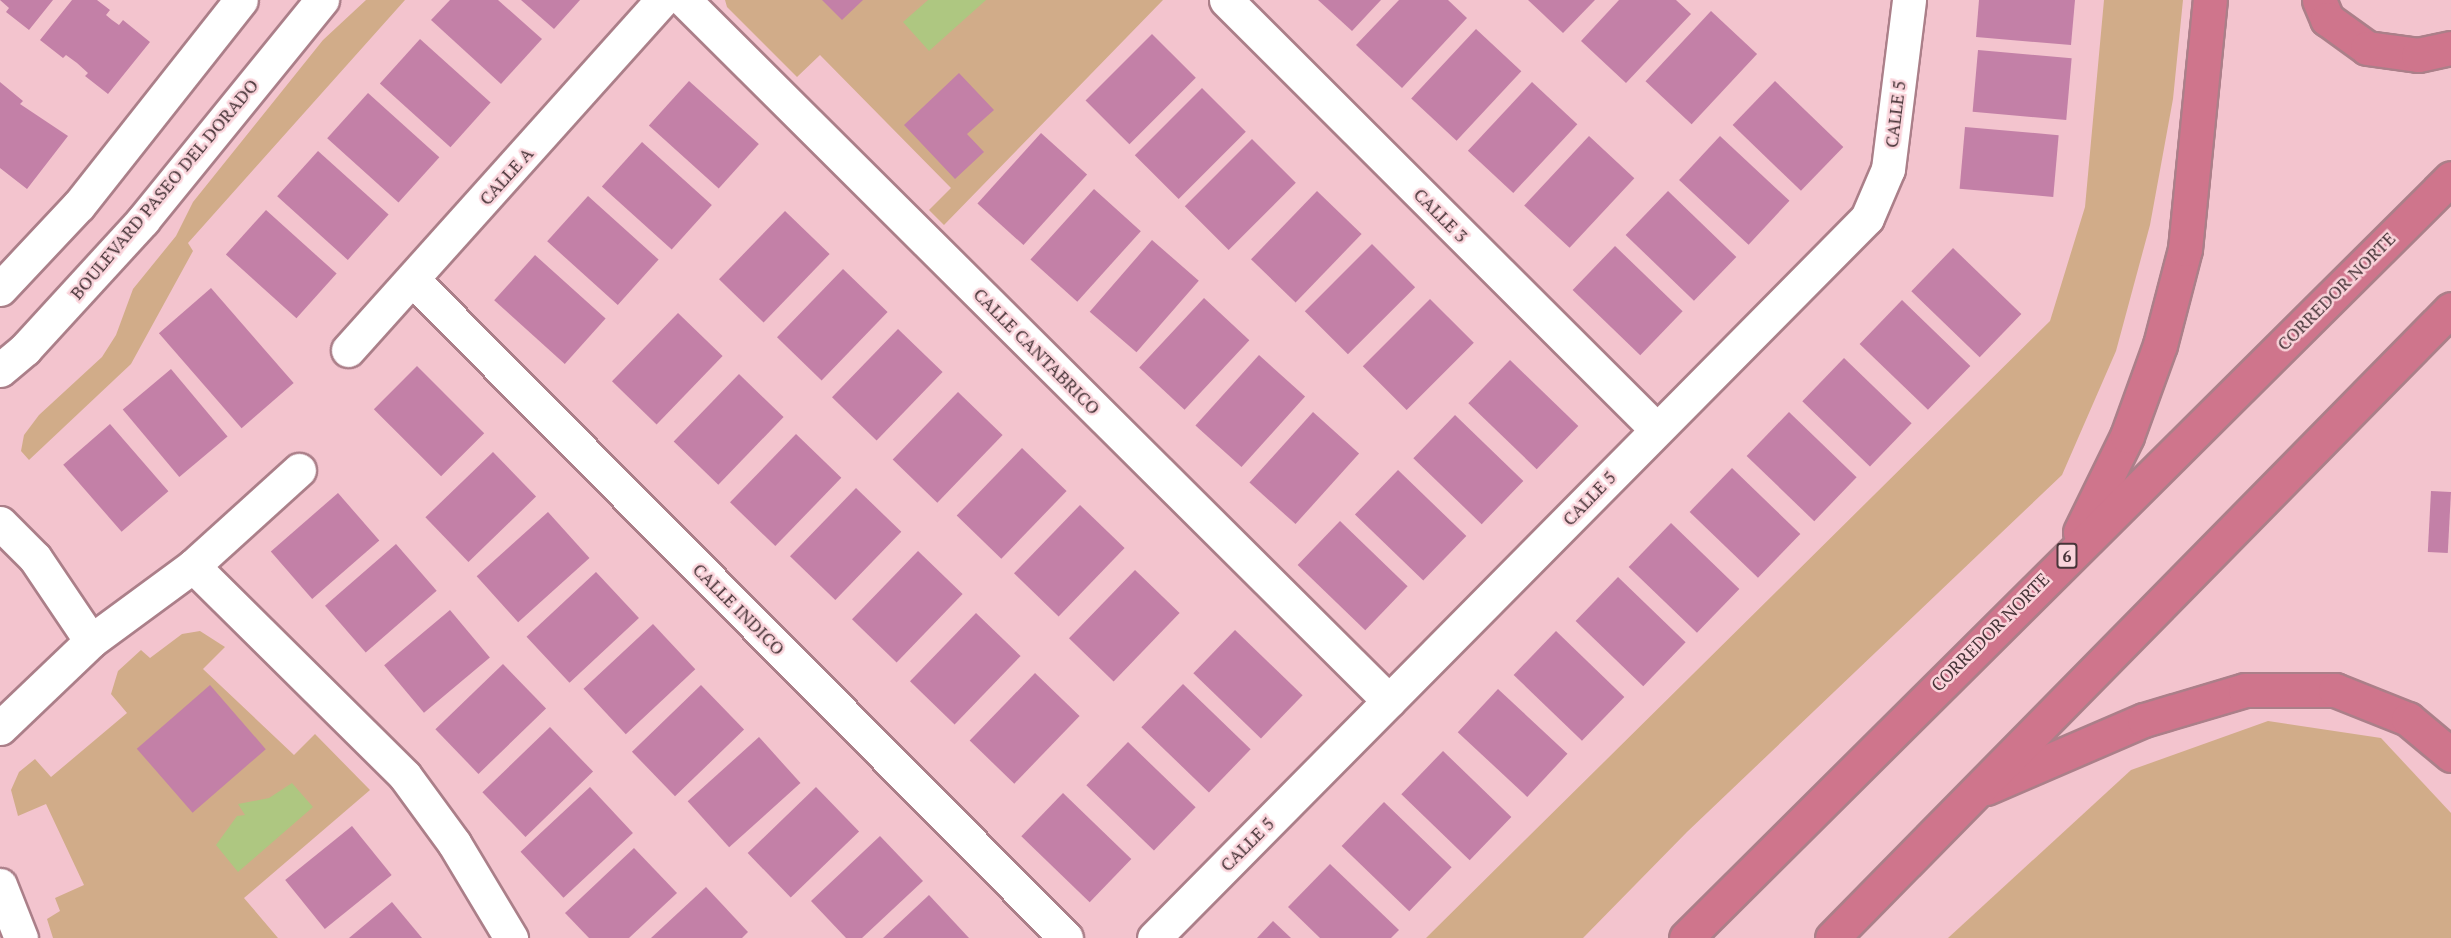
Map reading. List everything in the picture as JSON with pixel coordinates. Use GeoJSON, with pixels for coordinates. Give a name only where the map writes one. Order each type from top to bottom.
{"type":"FeatureCollection","features":[{"type":"Feature","properties":{"kind":"highway"},"geometry":{"type":"LineString","coordinates":[[2068,554],[2127,436],[2160,345],[2185,249],[2210,0]]}},
{"type":"Feature","properties":{"kind":"highway"},"geometry":{"type":"LineString","coordinates":[[2319,0],[2327,19],[2367,48],[2418,55],[2451,48]]}},
{"type":"Feature","properties":{"kind":"highway","name":"CORREDOR NORTE"},"geometry":{"type":"LineString","coordinates":[[1686,938],[2068,554],[2451,178]]}},
{"type":"Feature","properties":{"kind":"highway"},"geometry":{"type":"LineString","coordinates":[[1832,938],[2451,309]]}},
{"type":"Feature","properties":{"kind":"highway"},"geometry":{"type":"LineString","coordinates":[[1971,795],[2144,720],[2245,690],[2335,690],[2408,719],[2451,755]]}},
{"type":"Feature","properties":{"kind":"street"},"geometry":{"type":"LineString","coordinates":[[0,289],[79,205],[241,0]]}},
{"type":"Feature","properties":{"kind":"street","name":"BOULEVARD PASEO DEL DORADO"},"geometry":{"type":"LineString","coordinates":[[0,370],[25,349],[143,220],[322,0]]}},
{"type":"Feature","properties":{"kind":"street","name":"CALLE A"},"geometry":{"type":"LineString","coordinates":[[348,350],[662,0]]}},
{"type":"Feature","properties":{"kind":"street","name":"CALLE CANTABRICO"},"geometry":{"type":"LineString","coordinates":[[684,0],[1389,701]]}},
{"type":"Feature","properties":{"kind":"street","name":"CALLE 3"},"geometry":{"type":"LineString","coordinates":[[1226,0],[1656,429]]}},
{"type":"Feature","properties":{"kind":"street","name":"CALLE 5"},"geometry":{"type":"LineString","coordinates":[[1154,938],[1867,218],[1888,169],[1904,2]]}},
{"type":"Feature","properties":{"kind":"street","name":"CALLE INDICO"},"geometry":{"type":"LineString","coordinates":[[413,280],[1066,938]]}},
{"type":"Feature","properties":{"kind":"street"},"geometry":{"type":"LineString","coordinates":[[0,728],[91,641],[193,566],[299,470]]}},
{"type":"Feature","properties":{"kind":"street"},"geometry":{"type":"LineString","coordinates":[[0,523],[35,558],[91,641]]}},
{"type":"Feature","properties":{"kind":"street"},"geometry":{"type":"LineString","coordinates":[[193,566],[405,776],[454,843],[511,938]]}},
{"type":"Feature","properties":{"kind":"street"},"geometry":{"type":"LineString","coordinates":[[0,885],[21,938]]}},
{"type":"Feature","properties":{"kind":"shaded area"},"geometry":{"type":"Polygon","coordinates":[[[366,0],[405,0],[188,243],[193,251],[131,364],[29,460],[21,451],[24,435],[39,415],[102,357],[116,335],[133,289],[176,236],[193,202],[323,40],[366,0]]]}},
{"type":"Feature","properties":{"kind":"shaded area"},"geometry":{"type":"Polygon","coordinates":[[[725,0],[1163,0],[944,225],[929,210],[951,188],[820,55],[797,77],[727,7],[725,0]]]}},
{"type":"Feature","properties":{"kind":"shaded area"},"geometry":{"type":"Polygon","coordinates":[[[928,0],[986,0],[929,51],[903,22],[928,0]]]}},
{"type":"Feature","properties":{"kind":"shaded area"},"geometry":{"type":"Polygon","coordinates":[[[2104,0],[2183,0],[2173,99],[2150,225],[2116,351],[2062,475],[1687,832],[1583,938],[1426,938],[2050,321],[2085,207],[2104,0]]]}},
{"type":"Feature","properties":{"kind":"shaded area"},"geometry":{"type":"Polygon","coordinates":[[[200,631],[225,647],[203,669],[294,755],[315,734],[370,790],[244,898],[278,938],[53,938],[47,919],[60,911],[55,898],[84,885],[46,804],[18,816],[11,790],[19,772],[35,759],[51,777],[127,713],[111,694],[118,671],[141,650],[150,658],[182,634],[200,631]]]}},
{"type":"Feature","properties":{"kind":"shaded area"},"geometry":{"type":"Polygon","coordinates":[[[2268,721],[2381,738],[2451,813],[2451,938],[1948,938],[2131,770],[2268,721]]]}},
{"type":"Feature","properties":{"kind":"shaded area"},"geometry":{"type":"Polygon","coordinates":[[[292,783],[313,807],[238,872],[216,845],[237,816],[245,815],[238,804],[269,798],[292,783]]]}},
{"type":"Feature","properties":{"kind":"building"},"geometry":{"type":"Polygon","coordinates":[[[0,0],[53,0],[29,30],[6,12],[9,8],[0,0]]]}},
{"type":"Feature","properties":{"kind":"building"},"geometry":{"type":"Polygon","coordinates":[[[72,0],[97,0],[110,10],[106,15],[112,20],[119,25],[123,20],[150,42],[108,94],[85,76],[88,73],[77,63],[66,55],[63,58],[40,40],[72,0]]]}},
{"type":"Feature","properties":{"kind":"building"},"geometry":{"type":"Polygon","coordinates":[[[450,0],[498,0],[542,39],[501,84],[431,20],[450,0]]]}},
{"type":"Feature","properties":{"kind":"building"},"geometry":{"type":"Polygon","coordinates":[[[521,0],[580,0],[554,29],[521,0]]]}},
{"type":"Feature","properties":{"kind":"building"},"geometry":{"type":"Polygon","coordinates":[[[822,0],[863,0],[842,20],[822,0]]]}},
{"type":"Feature","properties":{"kind":"building"},"geometry":{"type":"Polygon","coordinates":[[[1318,0],[1381,0],[1352,31],[1318,0]]]}},
{"type":"Feature","properties":{"kind":"building"},"geometry":{"type":"Polygon","coordinates":[[[1399,0],[1448,0],[1467,18],[1402,88],[1356,45],[1399,0]]]}},
{"type":"Feature","properties":{"kind":"building"},"geometry":{"type":"Polygon","coordinates":[[[1528,0],[1595,0],[1563,33],[1528,0]]]}},
{"type":"Feature","properties":{"kind":"building"},"geometry":{"type":"Polygon","coordinates":[[[1619,0],[1676,0],[1691,14],[1626,83],[1581,41],[1619,0]]]}},
{"type":"Feature","properties":{"kind":"building"},"geometry":{"type":"Polygon","coordinates":[[[1979,0],[2075,0],[2071,45],[1976,37],[1979,0]]]}},
{"type":"Feature","properties":{"kind":"building"},"geometry":{"type":"Polygon","coordinates":[[[1711,11],[1757,54],[1692,124],[1646,81],[1711,11]]]}},
{"type":"Feature","properties":{"kind":"building"},"geometry":{"type":"Polygon","coordinates":[[[1476,29],[1521,71],[1457,141],[1411,98],[1476,29]]]}},
{"type":"Feature","properties":{"kind":"building"},"geometry":{"type":"Polygon","coordinates":[[[1152,34],[1196,78],[1129,144],[1086,100],[1152,34]]]}},
{"type":"Feature","properties":{"kind":"building"},"geometry":{"type":"Polygon","coordinates":[[[420,39],[491,103],[450,147],[380,84],[420,39]]]}},
{"type":"Feature","properties":{"kind":"building"},"geometry":{"type":"Polygon","coordinates":[[[1978,50],[2072,58],[2066,120],[1973,112],[1978,50]]]}},
{"type":"Feature","properties":{"kind":"building"},"geometry":{"type":"Polygon","coordinates":[[[959,73],[994,110],[967,134],[984,152],[955,179],[904,125],[959,73]]]}},
{"type":"Feature","properties":{"kind":"building"},"geometry":{"type":"Polygon","coordinates":[[[689,81],[759,144],[719,188],[649,126],[689,81]]]}},
{"type":"Feature","properties":{"kind":"building"},"geometry":{"type":"Polygon","coordinates":[[[1775,81],[1843,147],[1801,191],[1733,125],[1775,81]]]}},
{"type":"Feature","properties":{"kind":"building"},"geometry":{"type":"Polygon","coordinates":[[[0,82],[23,101],[20,104],[68,136],[27,189],[0,168],[0,82]]]}},
{"type":"Feature","properties":{"kind":"building"},"geometry":{"type":"Polygon","coordinates":[[[1532,82],[1577,124],[1513,193],[1468,151],[1532,82]]]}},
{"type":"Feature","properties":{"kind":"building"},"geometry":{"type":"Polygon","coordinates":[[[1202,88],[1246,132],[1179,199],[1135,155],[1202,88]]]}},
{"type":"Feature","properties":{"kind":"building"},"geometry":{"type":"Polygon","coordinates":[[[368,93],[439,157],[399,203],[327,138],[368,93]]]}},
{"type":"Feature","properties":{"kind":"building"},"geometry":{"type":"Polygon","coordinates":[[[1965,127],[2059,135],[2053,197],[1960,189],[1965,127]]]}},
{"type":"Feature","properties":{"kind":"building"},"geometry":{"type":"Polygon","coordinates":[[[1041,133],[1087,174],[1024,245],[977,204],[1041,133]]]}},
{"type":"Feature","properties":{"kind":"building"},"geometry":{"type":"Polygon","coordinates":[[[1589,136],[1634,178],[1570,248],[1524,205],[1589,136]]]}},
{"type":"Feature","properties":{"kind":"building"},"geometry":{"type":"Polygon","coordinates":[[[1720,136],[1789,201],[1749,245],[1679,180],[1720,136]]]}},
{"type":"Feature","properties":{"kind":"building"},"geometry":{"type":"Polygon","coordinates":[[[1252,139],[1296,183],[1229,250],[1185,206],[1252,139]]]}},
{"type":"Feature","properties":{"kind":"building"},"geometry":{"type":"Polygon","coordinates":[[[642,142],[712,205],[672,249],[602,187],[642,142]]]}},
{"type":"Feature","properties":{"kind":"building"},"geometry":{"type":"Polygon","coordinates":[[[318,151],[389,215],[348,260],[277,196],[318,151]]]}},
{"type":"Feature","properties":{"kind":"building"},"geometry":{"type":"Polygon","coordinates":[[[1094,189],[1141,231],[1077,302],[1030,260],[1094,189]]]}},
{"type":"Feature","properties":{"kind":"building"},"geometry":{"type":"Polygon","coordinates":[[[1317,191],[1362,234],[1296,302],[1251,259],[1317,191]]]}},
{"type":"Feature","properties":{"kind":"building"},"geometry":{"type":"Polygon","coordinates":[[[1668,191],[1736,257],[1694,301],[1626,235],[1668,191]]]}},
{"type":"Feature","properties":{"kind":"building"},"geometry":{"type":"Polygon","coordinates":[[[588,196],[659,260],[618,305],[547,241],[588,196]]]}},
{"type":"Feature","properties":{"kind":"building"},"geometry":{"type":"Polygon","coordinates":[[[266,210],[337,274],[296,318],[226,255],[266,210]]]}},
{"type":"Feature","properties":{"kind":"building"},"geometry":{"type":"Polygon","coordinates":[[[785,211],[830,254],[764,322],[719,279],[785,211]]]}},
{"type":"Feature","properties":{"kind":"building"},"geometry":{"type":"Polygon","coordinates":[[[1152,240],[1199,281],[1136,352],[1090,312],[1152,240]]]}},
{"type":"Feature","properties":{"kind":"building"},"geometry":{"type":"Polygon","coordinates":[[[1372,244],[1415,287],[1348,354],[1305,311],[1372,244]]]}},
{"type":"Feature","properties":{"kind":"building"},"geometry":{"type":"Polygon","coordinates":[[[1615,246],[1683,311],[1640,355],[1573,290],[1615,246]]]}},
{"type":"Feature","properties":{"kind":"building"},"geometry":{"type":"Polygon","coordinates":[[[1953,248],[2021,314],[1980,357],[1911,291],[1953,248]]]}},
{"type":"Feature","properties":{"kind":"building"},"geometry":{"type":"Polygon","coordinates":[[[535,255],[606,319],[565,364],[494,300],[535,255]]]}},
{"type":"Feature","properties":{"kind":"building"},"geometry":{"type":"Polygon","coordinates":[[[843,269],[888,312],[822,380],[777,337],[843,269]]]}},
{"type":"Feature","properties":{"kind":"building"},"geometry":{"type":"Polygon","coordinates":[[[211,288],[294,383],[242,428],[159,333],[211,288]]]}},
{"type":"Feature","properties":{"kind":"building"},"geometry":{"type":"Polygon","coordinates":[[[1204,298],[1249,340],[1185,410],[1139,367],[1204,298]]]}},
{"type":"Feature","properties":{"kind":"building"},"geometry":{"type":"Polygon","coordinates":[[[1430,299],[1474,343],[1407,410],[1363,366],[1430,299]]]}},
{"type":"Feature","properties":{"kind":"building"},"geometry":{"type":"Polygon","coordinates":[[[1902,300],[1970,366],[1928,410],[1860,344],[1902,300]]]}},
{"type":"Feature","properties":{"kind":"building"},"geometry":{"type":"Polygon","coordinates":[[[678,313],[723,356],[657,424],[612,381],[678,313]]]}},
{"type":"Feature","properties":{"kind":"building"},"geometry":{"type":"Polygon","coordinates":[[[898,329],[943,372],[877,440],[832,397],[898,329]]]}},
{"type":"Feature","properties":{"kind":"building"},"geometry":{"type":"Polygon","coordinates":[[[1259,355],[1305,396],[1242,467],[1195,426],[1259,355]]]}},
{"type":"Feature","properties":{"kind":"building"},"geometry":{"type":"Polygon","coordinates":[[[1844,358],[1912,423],[1870,466],[1802,401],[1844,358]]]}},
{"type":"Feature","properties":{"kind":"building"},"geometry":{"type":"Polygon","coordinates":[[[1510,360],[1578,426],[1537,469],[1468,403],[1510,360]]]}},
{"type":"Feature","properties":{"kind":"building"},"geometry":{"type":"Polygon","coordinates":[[[417,366],[484,433],[441,476],[374,409],[417,366]]]}},
{"type":"Feature","properties":{"kind":"building"},"geometry":{"type":"Polygon","coordinates":[[[171,369],[228,436],[179,477],[123,409],[171,369]]]}},
{"type":"Feature","properties":{"kind":"building"},"geometry":{"type":"Polygon","coordinates":[[[739,374],[784,417],[718,485],[674,442],[739,374]]]}},
{"type":"Feature","properties":{"kind":"building"},"geometry":{"type":"Polygon","coordinates":[[[958,392],[1003,435],[937,503],[893,460],[958,392]]]}},
{"type":"Feature","properties":{"kind":"building"},"geometry":{"type":"Polygon","coordinates":[[[1313,412],[1359,453],[1296,524],[1249,483],[1313,412]]]}},
{"type":"Feature","properties":{"kind":"building"},"geometry":{"type":"Polygon","coordinates":[[[1789,412],[1857,477],[1814,521],[1747,456],[1789,412]]]}},
{"type":"Feature","properties":{"kind":"building"},"geometry":{"type":"Polygon","coordinates":[[[1455,415],[1523,481],[1482,524],[1413,458],[1455,415]]]}},
{"type":"Feature","properties":{"kind":"building"},"geometry":{"type":"Polygon","coordinates":[[[110,424],[168,491],[122,532],[63,465],[110,424]]]}},
{"type":"Feature","properties":{"kind":"building"},"geometry":{"type":"Polygon","coordinates":[[[796,434],[841,478],[775,546],[730,502],[796,434]]]}},
{"type":"Feature","properties":{"kind":"building"},"geometry":{"type":"Polygon","coordinates":[[[1022,448],[1067,491],[1001,559],[957,516],[1022,448]]]}},
{"type":"Feature","properties":{"kind":"building"},"geometry":{"type":"Polygon","coordinates":[[[493,452],[536,497],[468,562],[425,517],[493,452]]]}},
{"type":"Feature","properties":{"kind":"building"},"geometry":{"type":"Polygon","coordinates":[[[1732,468],[1800,534],[1758,578],[1690,512],[1732,468]]]}},
{"type":"Feature","properties":{"kind":"building"},"geometry":{"type":"Polygon","coordinates":[[[1398,470],[1466,536],[1423,581],[1355,515],[1398,470]]]}},
{"type":"Feature","properties":{"kind":"building"},"geometry":{"type":"Polygon","coordinates":[[[856,488],[901,532],[835,600],[790,556],[856,488]]]}},
{"type":"Feature","properties":{"kind":"building"},"geometry":{"type":"Polygon","coordinates":[[[2431,491],[2451,492],[2448,553],[2428,552],[2431,491]]]}},
{"type":"Feature","properties":{"kind":"building"},"geometry":{"type":"Polygon","coordinates":[[[338,493],[379,541],[312,599],[271,551],[338,493]]]}},
{"type":"Feature","properties":{"kind":"building"},"geometry":{"type":"Polygon","coordinates":[[[1080,505],[1125,548],[1059,616],[1014,573],[1080,505]]]}},
{"type":"Feature","properties":{"kind":"building"},"geometry":{"type":"Polygon","coordinates":[[[548,512],[589,558],[518,622],[477,576],[548,512]]]}},
{"type":"Feature","properties":{"kind":"building"},"geometry":{"type":"Polygon","coordinates":[[[1340,521],[1408,586],[1365,630],[1298,565],[1340,521]]]}},
{"type":"Feature","properties":{"kind":"building"},"geometry":{"type":"Polygon","coordinates":[[[1671,523],[1739,589],[1697,633],[1629,567],[1671,523]]]}},
{"type":"Feature","properties":{"kind":"building"},"geometry":{"type":"Polygon","coordinates":[[[396,544],[437,591],[366,652],[325,606],[396,544]]]}},
{"type":"Feature","properties":{"kind":"building"},"geometry":{"type":"Polygon","coordinates":[[[918,551],[963,594],[897,662],[852,619],[918,551]]]}},
{"type":"Feature","properties":{"kind":"building"},"geometry":{"type":"Polygon","coordinates":[[[1135,570],[1180,613],[1114,681],[1069,638],[1135,570]]]}},
{"type":"Feature","properties":{"kind":"building"},"geometry":{"type":"Polygon","coordinates":[[[596,572],[639,618],[569,683],[527,637],[596,572]]]}},
{"type":"Feature","properties":{"kind":"building"},"geometry":{"type":"Polygon","coordinates":[[[1618,577],[1686,642],[1643,686],[1576,621],[1618,577]]]}},
{"type":"Feature","properties":{"kind":"building"},"geometry":{"type":"Polygon","coordinates":[[[450,610],[490,657],[424,713],[384,665],[450,610]]]}},
{"type":"Feature","properties":{"kind":"building"},"geometry":{"type":"Polygon","coordinates":[[[976,613],[1021,656],[955,724],[910,681],[976,613]]]}},
{"type":"Feature","properties":{"kind":"building"},"geometry":{"type":"Polygon","coordinates":[[[653,624],[695,669],[626,734],[584,689],[653,624]]]}},
{"type":"Feature","properties":{"kind":"building"},"geometry":{"type":"Polygon","coordinates":[[[1235,630],[1303,695],[1261,738],[1193,673],[1235,630]]]}},
{"type":"Feature","properties":{"kind":"building"},"geometry":{"type":"Polygon","coordinates":[[[1556,631],[1624,697],[1582,741],[1514,675],[1556,631]]]}},
{"type":"Feature","properties":{"kind":"building"},"geometry":{"type":"Polygon","coordinates":[[[503,664],[546,709],[478,774],[435,729],[503,664]]]}},
{"type":"Feature","properties":{"kind":"building"},"geometry":{"type":"Polygon","coordinates":[[[1035,673],[1080,716],[1014,784],[970,741],[1035,673]]]}},
{"type":"Feature","properties":{"kind":"building"},"geometry":{"type":"Polygon","coordinates":[[[1183,684],[1251,749],[1209,792],[1141,727],[1183,684]]]}},
{"type":"Feature","properties":{"kind":"building"},"geometry":{"type":"Polygon","coordinates":[[[210,685],[266,749],[193,813],[137,749],[210,685]]]}},
{"type":"Feature","properties":{"kind":"building"},"geometry":{"type":"Polygon","coordinates":[[[701,685],[744,730],[675,796],[632,752],[701,685]]]}},
{"type":"Feature","properties":{"kind":"building"},"geometry":{"type":"Polygon","coordinates":[[[1498,689],[1567,754],[1527,797],[1458,732],[1498,689]]]}},
{"type":"Feature","properties":{"kind":"building"},"geometry":{"type":"Polygon","coordinates":[[[550,727],[593,772],[525,837],[482,792],[550,727]]]}},
{"type":"Feature","properties":{"kind":"building"},"geometry":{"type":"Polygon","coordinates":[[[759,737],[800,783],[729,847],[688,801],[759,737]]]}},
{"type":"Feature","properties":{"kind":"building"},"geometry":{"type":"Polygon","coordinates":[[[1128,742],[1196,807],[1154,850],[1086,785],[1128,742]]]}},
{"type":"Feature","properties":{"kind":"building"},"geometry":{"type":"Polygon","coordinates":[[[1443,751],[1511,817],[1470,860],[1401,794],[1443,751]]]}},
{"type":"Feature","properties":{"kind":"building"},"geometry":{"type":"Polygon","coordinates":[[[590,787],[633,833],[563,898],[521,852],[590,787]]]}},
{"type":"Feature","properties":{"kind":"building"},"geometry":{"type":"Polygon","coordinates":[[[816,787],[859,832],[791,898],[748,853],[816,787]]]}},
{"type":"Feature","properties":{"kind":"building"},"geometry":{"type":"Polygon","coordinates":[[[1063,793],[1131,859],[1090,902],[1021,836],[1063,793]]]}},
{"type":"Feature","properties":{"kind":"building"},"geometry":{"type":"Polygon","coordinates":[[[1384,802],[1452,867],[1409,911],[1342,846],[1384,802]]]}},
{"type":"Feature","properties":{"kind":"building"},"geometry":{"type":"Polygon","coordinates":[[[352,826],[392,875],[325,929],[285,880],[352,826]]]}},
{"type":"Feature","properties":{"kind":"building"},"geometry":{"type":"Polygon","coordinates":[[[880,836],[923,881],[862,938],[846,938],[811,901],[880,836]]]}},
{"type":"Feature","properties":{"kind":"building"},"geometry":{"type":"Polygon","coordinates":[[[634,848],[677,893],[629,938],[589,938],[565,913],[634,848]]]}},
{"type":"Feature","properties":{"kind":"building"},"geometry":{"type":"Polygon","coordinates":[[[1330,864],[1399,930],[1391,938],[1320,938],[1288,907],[1330,864]]]}},
{"type":"Feature","properties":{"kind":"building"},"geometry":{"type":"Polygon","coordinates":[[[706,887],[748,932],[742,938],[651,938],[706,887]]]}},
{"type":"Feature","properties":{"kind":"building"},"geometry":{"type":"Polygon","coordinates":[[[929,895],[969,938],[883,938],[929,895]]]}},
{"type":"Feature","properties":{"kind":"building"},"geometry":{"type":"Polygon","coordinates":[[[392,902],[422,938],[349,938],[392,902]]]}},
{"type":"Feature","properties":{"kind":"building"},"geometry":{"type":"Polygon","coordinates":[[[1273,921],[1291,938],[1257,938],[1273,921]]]}}]}
